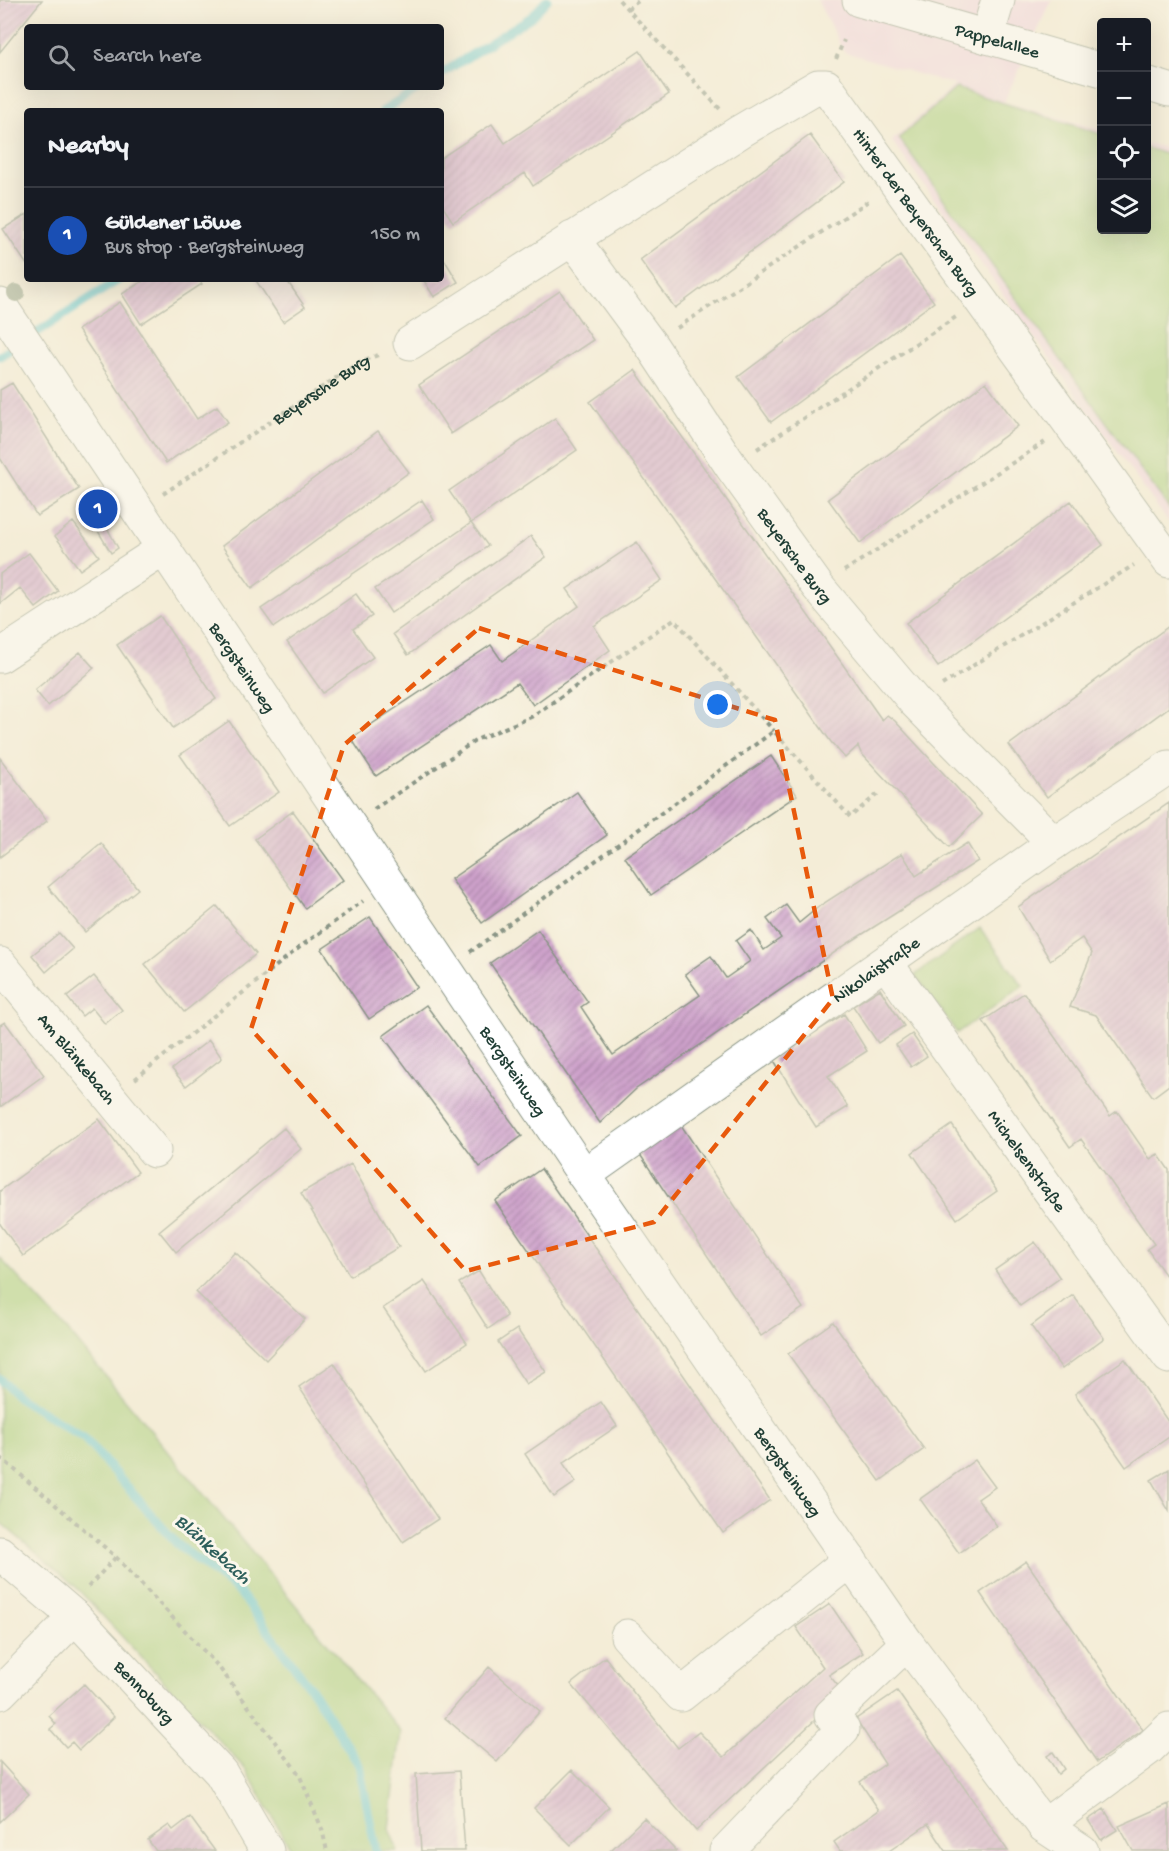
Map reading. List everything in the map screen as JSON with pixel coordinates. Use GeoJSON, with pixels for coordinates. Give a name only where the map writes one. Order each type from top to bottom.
{"type":"FeatureCollection","features":[{"type":"Feature","properties":{"kind":"street","name":"Pappelallee"},"geometry":{"type":"LineString","coordinates":[[859,0],[1097,69]]}},
{"type":"Feature","properties":{"kind":"street"},"geometry":{"type":"LineString","coordinates":[[987,37],[998,0]]}},
{"type":"Feature","properties":{"kind":"street"},"geometry":{"type":"LineString","coordinates":[[1151,85],[1169,90]]}},
{"type":"Feature","properties":{"kind":"street","name":"Hinter der Beyerschen Burg"},"geometry":{"type":"LineString","coordinates":[[741,131],[818,86],[826,86],[1164,555]]}},
{"type":"Feature","properties":{"kind":"street"},"geometry":{"type":"LineString","coordinates":[[410,343],[741,131]]}},
{"type":"Feature","properties":{"kind":"street","name":"Beyersche Burg"},"geometry":{"type":"LineString","coordinates":[[572,238],[651,345],[731,466],[818,587],[915,702],[1054,843]]}},
{"type":"Feature","properties":{"kind":"street","name":"Bergsteinweg"},"geometry":{"type":"LineString","coordinates":[[6,315],[136,512],[584,1175],[907,1643],[1048,1839],[1082,1851]]}},
{"type":"Feature","properties":{"kind":"street"},"geometry":{"type":"LineString","coordinates":[[0,656],[162,550]]}},
{"type":"Feature","properties":{"kind":"street","name":"Nikolaistraße"},"geometry":{"type":"LineString","coordinates":[[584,1175],[1054,843],[1169,767]]}},
{"type":"Feature","properties":{"kind":"street","name":"Michelsenstraße"},"geometry":{"type":"LineString","coordinates":[[886,963],[1169,1357]]}},
{"type":"Feature","properties":{"kind":"street","name":"Am Blänkebach"},"geometry":{"type":"LineString","coordinates":[[0,964],[154,1150]]}},
{"type":"Feature","properties":{"kind":"street","name":"Bennoburg"},"geometry":{"type":"LineString","coordinates":[[0,1553],[75,1617],[221,1773],[267,1851]]}},
{"type":"Feature","properties":{"kind":"street"},"geometry":{"type":"LineString","coordinates":[[627,1636],[681,1695],[850,1560]]}},
{"type":"Feature","properties":{"kind":"street"},"geometry":{"type":"LineString","coordinates":[[0,1693],[75,1617]]}},
{"type":"Feature","properties":{"kind":"street"},"geometry":{"type":"LineString","coordinates":[[726,1851],[843,1730],[831,1715],[907,1643]]}},
{"type":"Feature","properties":{"kind":"street"},"geometry":{"type":"LineString","coordinates":[[1048,1839],[1169,1729]]}},
{"type":"Feature","properties":{"kind":"path"},"geometry":{"type":"LineString","coordinates":[[618,0],[741,131]]}},
{"type":"Feature","properties":{"kind":"path"},"geometry":{"type":"LineString","coordinates":[[627,9],[640,0]]}},
{"type":"Feature","properties":{"kind":"path"},"geometry":{"type":"LineString","coordinates":[[651,345],[896,183]]}},
{"type":"Feature","properties":{"kind":"path"},"geometry":{"type":"LineString","coordinates":[[731,466],[981,301]]}},
{"type":"Feature","properties":{"kind":"path","name":"Beyersche Burg"},"geometry":{"type":"LineString","coordinates":[[136,512],[361,361],[410,343]]}},
{"type":"Feature","properties":{"kind":"path"},"geometry":{"type":"LineString","coordinates":[[818,587],[1071,425]]}},
{"type":"Feature","properties":{"kind":"path"},"geometry":{"type":"LineString","coordinates":[[915,702],[1164,555]]}},
{"type":"Feature","properties":{"kind":"path"},"geometry":{"type":"LineString","coordinates":[[349,826],[478,739],[531,717],[674,619],[850,817],[879,793]]}},
{"type":"Feature","properties":{"kind":"path"},"geometry":{"type":"LineString","coordinates":[[446,969],[774,731]]}},
{"type":"Feature","properties":{"kind":"path"},"geometry":{"type":"LineString","coordinates":[[111,1098],[300,947],[387,883]]}},
{"type":"Feature","properties":{"kind":"path"},"geometry":{"type":"LineString","coordinates":[[0,1457],[116,1557],[218,1666],[298,1774],[322,1829],[327,1851]]}},
{"type":"Feature","properties":{"kind":"path"},"geometry":{"type":"LineString","coordinates":[[75,1617],[81,1594],[116,1557]]}},
{"type":"Feature","properties":{"kind":"highlighted area"},"geometry":{"type":"Polygon","coordinates":[[[479,628],[775,720],[833,999],[654,1222],[466,1271],[251,1029],[344,745],[479,628]]]}},
{"type":"Feature","properties":{"kind":"shaded area"},"geometry":{"type":"Polygon","coordinates":[[[817,0],[1052,0],[1004,102],[1097,129],[1097,234],[1151,234],[1151,144],[1169,149],[1169,523],[892,141],[955,85],[844,52],[817,0]]]}},
{"type":"Feature","properties":{"kind":"green space"},"geometry":{"type":"Polygon","coordinates":[[[956,88],[1097,133],[1097,234],[1151,234],[1151,149],[1169,155],[1169,508],[899,138],[956,88]]]}},
{"type":"Feature","properties":{"kind":"green space"},"geometry":{"type":"Polygon","coordinates":[[[980,928],[1023,986],[957,1033],[915,975],[980,928]]]}},
{"type":"Feature","properties":{"kind":"green space"},"geometry":{"type":"Polygon","coordinates":[[[0,1258],[69,1332],[401,1732],[389,1829],[398,1851],[292,1851],[246,1770],[75,1586],[0,1522],[0,1258]]]}},
{"type":"Feature","properties":{"kind":"building"},"geometry":{"type":"Polygon","coordinates":[[[0,0],[42,0],[0,52],[0,0]]]}},
{"type":"Feature","properties":{"kind":"building"},"geometry":{"type":"Polygon","coordinates":[[[640,51],[669,94],[533,186],[525,173],[453,222],[444,208],[444,156],[492,124],[505,143],[640,51]]]}},
{"type":"Feature","properties":{"kind":"building"},"geometry":{"type":"Polygon","coordinates":[[[810,135],[844,182],[675,308],[640,260],[810,135]]]}},
{"type":"Feature","properties":{"kind":"building"},"geometry":{"type":"Polygon","coordinates":[[[24,216],[24,260],[3,229],[24,216]]]}},
{"type":"Feature","properties":{"kind":"building"},"geometry":{"type":"Polygon","coordinates":[[[900,256],[934,302],[771,422],[738,377],[900,256]]]}},
{"type":"Feature","properties":{"kind":"building"},"geometry":{"type":"Polygon","coordinates":[[[444,259],[458,282],[434,297],[425,282],[444,282],[444,259]]]}},
{"type":"Feature","properties":{"kind":"building"},"geometry":{"type":"Polygon","coordinates":[[[141,282],[201,282],[202,284],[141,324],[122,294],[141,282]]]}},
{"type":"Feature","properties":{"kind":"building"},"geometry":{"type":"Polygon","coordinates":[[[257,282],[288,282],[305,307],[283,322],[257,282]]]}},
{"type":"Feature","properties":{"kind":"building"},"geometry":{"type":"Polygon","coordinates":[[[560,291],[593,340],[451,434],[419,385],[560,291]]]}},
{"type":"Feature","properties":{"kind":"building"},"geometry":{"type":"Polygon","coordinates":[[[120,302],[197,419],[217,406],[228,422],[166,463],[78,330],[120,302]]]}},
{"type":"Feature","properties":{"kind":"building"},"geometry":{"type":"Polygon","coordinates":[[[635,370],[882,720],[887,715],[895,721],[982,815],[949,847],[861,753],[858,746],[845,758],[831,742],[590,402],[635,370]]]}},
{"type":"Feature","properties":{"kind":"building"},"geometry":{"type":"Polygon","coordinates":[[[986,382],[1018,426],[860,543],[828,499],[986,382]]]}},
{"type":"Feature","properties":{"kind":"building"},"geometry":{"type":"Polygon","coordinates":[[[12,383],[79,489],[37,516],[0,458],[0,390],[12,383]]]}},
{"type":"Feature","properties":{"kind":"building"},"geometry":{"type":"Polygon","coordinates":[[[555,418],[577,450],[471,523],[449,491],[555,418]]]}},
{"type":"Feature","properties":{"kind":"building"},"geometry":{"type":"Polygon","coordinates":[[[378,431],[409,472],[252,588],[222,546],[378,431]]]}},
{"type":"Feature","properties":{"kind":"building"},"geometry":{"type":"Polygon","coordinates":[[[422,500],[434,519],[274,627],[261,609],[422,500]]]}},
{"type":"Feature","properties":{"kind":"building"},"geometry":{"type":"Polygon","coordinates":[[[1071,501],[1103,545],[938,667],[906,623],[1071,501]]]}},
{"type":"Feature","properties":{"kind":"building"},"geometry":{"type":"Polygon","coordinates":[[[73,522],[99,556],[80,570],[55,536],[73,522]]]}},
{"type":"Feature","properties":{"kind":"building"},"geometry":{"type":"Polygon","coordinates":[[[471,523],[488,546],[391,613],[375,589],[471,523]]]}},
{"type":"Feature","properties":{"kind":"building"},"geometry":{"type":"Polygon","coordinates":[[[106,526],[118,548],[111,553],[98,531],[106,526]]]}},
{"type":"Feature","properties":{"kind":"building"},"geometry":{"type":"Polygon","coordinates":[[[531,536],[546,557],[408,655],[393,634],[531,536]]]}},
{"type":"Feature","properties":{"kind":"building"},"geometry":{"type":"Polygon","coordinates":[[[637,542],[662,580],[594,626],[610,650],[533,705],[517,683],[376,776],[351,738],[491,645],[502,661],[579,606],[567,589],[637,542]]]}},
{"type":"Feature","properties":{"kind":"building"},"geometry":{"type":"Polygon","coordinates":[[[29,553],[58,591],[36,608],[20,588],[0,604],[0,574],[29,553]]]}},
{"type":"Feature","properties":{"kind":"building"},"geometry":{"type":"Polygon","coordinates":[[[356,594],[372,616],[353,629],[373,657],[323,693],[287,642],[356,594]]]}},
{"type":"Feature","properties":{"kind":"building"},"geometry":{"type":"Polygon","coordinates":[[[160,616],[216,699],[173,728],[117,645],[160,616]]]}},
{"type":"Feature","properties":{"kind":"building"},"geometry":{"type":"Polygon","coordinates":[[[1169,626],[1169,707],[1047,797],[1009,745],[1169,626]]]}},
{"type":"Feature","properties":{"kind":"building"},"geometry":{"type":"Polygon","coordinates":[[[80,652],[94,668],[48,706],[35,690],[80,652]]]}},
{"type":"Feature","properties":{"kind":"building"},"geometry":{"type":"Polygon","coordinates":[[[229,721],[279,792],[230,826],[180,755],[229,721]]]}},
{"type":"Feature","properties":{"kind":"building"},"geometry":{"type":"Polygon","coordinates":[[[771,756],[797,795],[651,895],[625,857],[771,756]]]}},
{"type":"Feature","properties":{"kind":"building"},"geometry":{"type":"Polygon","coordinates":[[[0,758],[47,821],[0,857],[0,758]]]}},
{"type":"Feature","properties":{"kind":"building"},"geometry":{"type":"Polygon","coordinates":[[[577,792],[607,835],[482,923],[451,879],[577,792]]]}},
{"type":"Feature","properties":{"kind":"building"},"geometry":{"type":"Polygon","coordinates":[[[1169,803],[1169,1085],[1153,1097],[1096,1015],[1070,1007],[1092,953],[1082,938],[1050,960],[1018,907],[1169,803]]]}},
{"type":"Feature","properties":{"kind":"building"},"geometry":{"type":"Polygon","coordinates":[[[293,811],[343,880],[305,908],[255,839],[293,811]]]}},
{"type":"Feature","properties":{"kind":"building"},"geometry":{"type":"Polygon","coordinates":[[[101,843],[138,889],[85,932],[48,887],[101,843]]]}},
{"type":"Feature","properties":{"kind":"building"},"geometry":{"type":"Polygon","coordinates":[[[967,843],[978,861],[847,944],[636,1089],[600,1123],[490,963],[538,930],[588,1002],[581,1007],[613,1055],[700,995],[685,974],[711,956],[726,978],[750,961],[736,941],[751,930],[764,950],[781,938],[767,919],[786,905],[799,923],[821,905],[902,853],[916,876],[967,843]]]}},
{"type":"Feature","properties":{"kind":"building"},"geometry":{"type":"Polygon","coordinates":[[[217,906],[256,954],[184,1012],[145,964],[217,906]]]}},
{"type":"Feature","properties":{"kind":"building"},"geometry":{"type":"Polygon","coordinates":[[[370,917],[417,987],[369,1019],[322,949],[370,917]]]}},
{"type":"Feature","properties":{"kind":"building"},"geometry":{"type":"Polygon","coordinates":[[[59,933],[73,949],[46,972],[32,955],[59,933]]]}},
{"type":"Feature","properties":{"kind":"building"},"geometry":{"type":"Polygon","coordinates":[[[94,976],[122,1010],[105,1024],[92,1008],[82,1016],[67,997],[94,976]]]}},
{"type":"Feature","properties":{"kind":"building"},"geometry":{"type":"Polygon","coordinates":[[[880,989],[904,1026],[878,1043],[853,1006],[880,989]]]}},
{"type":"Feature","properties":{"kind":"building"},"geometry":{"type":"Polygon","coordinates":[[[1024,993],[1110,1116],[1117,1111],[1150,1159],[1158,1154],[1169,1170],[1169,1280],[1147,1249],[1154,1244],[1081,1139],[1070,1147],[983,1021],[1024,993]]]}},
{"type":"Feature","properties":{"kind":"building"},"geometry":{"type":"Polygon","coordinates":[[[426,1005],[522,1136],[480,1167],[383,1036],[426,1005]]]}},
{"type":"Feature","properties":{"kind":"building"},"geometry":{"type":"Polygon","coordinates":[[[844,1014],[867,1051],[828,1076],[848,1107],[816,1127],[773,1059],[844,1014]]]}},
{"type":"Feature","properties":{"kind":"building"},"geometry":{"type":"Polygon","coordinates":[[[5,1022],[44,1075],[0,1107],[0,1025],[5,1022]]]}},
{"type":"Feature","properties":{"kind":"building"},"geometry":{"type":"Polygon","coordinates":[[[912,1034],[927,1056],[911,1067],[896,1045],[912,1034]]]}},
{"type":"Feature","properties":{"kind":"building"},"geometry":{"type":"Polygon","coordinates":[[[209,1040],[222,1058],[186,1086],[172,1069],[209,1040]]]}},
{"type":"Feature","properties":{"kind":"building"},"geometry":{"type":"Polygon","coordinates":[[[99,1119],[138,1172],[23,1256],[0,1224],[0,1191],[99,1119]]]}},
{"type":"Feature","properties":{"kind":"building"},"geometry":{"type":"Polygon","coordinates":[[[681,1125],[803,1308],[761,1336],[639,1153],[681,1125]]]}},
{"type":"Feature","properties":{"kind":"building"},"geometry":{"type":"Polygon","coordinates":[[[952,1125],[997,1191],[957,1219],[912,1153],[952,1125]]]}},
{"type":"Feature","properties":{"kind":"building"},"geometry":{"type":"Polygon","coordinates":[[[284,1128],[301,1149],[176,1252],[159,1231],[284,1128]]]}},
{"type":"Feature","properties":{"kind":"building"},"geometry":{"type":"Polygon","coordinates":[[[351,1164],[399,1247],[350,1276],[301,1193],[351,1164]]]}},
{"type":"Feature","properties":{"kind":"building"},"geometry":{"type":"Polygon","coordinates":[[[541,1169],[770,1500],[723,1533],[495,1201],[541,1169]]]}},
{"type":"Feature","properties":{"kind":"building"},"geometry":{"type":"Polygon","coordinates":[[[1035,1242],[1060,1278],[1020,1306],[995,1270],[1035,1242]]]}},
{"type":"Feature","properties":{"kind":"building"},"geometry":{"type":"Polygon","coordinates":[[[235,1252],[305,1319],[266,1360],[196,1292],[235,1252]]]}},
{"type":"Feature","properties":{"kind":"building"},"geometry":{"type":"Polygon","coordinates":[[[479,1271],[507,1316],[488,1329],[459,1283],[479,1271]]]}},
{"type":"Feature","properties":{"kind":"building"},"geometry":{"type":"Polygon","coordinates":[[[424,1281],[467,1343],[426,1371],[383,1308],[424,1281]]]}},
{"type":"Feature","properties":{"kind":"building"},"geometry":{"type":"Polygon","coordinates":[[[1073,1295],[1104,1338],[1062,1369],[1031,1326],[1073,1295]]]}},
{"type":"Feature","properties":{"kind":"building"},"geometry":{"type":"Polygon","coordinates":[[[833,1322],[924,1449],[880,1481],[788,1354],[833,1322]]]}},
{"type":"Feature","properties":{"kind":"building"},"geometry":{"type":"Polygon","coordinates":[[[517,1329],[546,1372],[526,1384],[498,1342],[517,1329]]]}},
{"type":"Feature","properties":{"kind":"building"},"geometry":{"type":"Polygon","coordinates":[[[1125,1359],[1169,1423],[1169,1437],[1126,1467],[1075,1394],[1125,1359]]]}},
{"type":"Feature","properties":{"kind":"building"},"geometry":{"type":"Polygon","coordinates":[[[334,1363],[438,1519],[403,1542],[299,1387],[334,1363]]]}},
{"type":"Feature","properties":{"kind":"building"},"geometry":{"type":"Polygon","coordinates":[[[601,1402],[617,1426],[563,1463],[576,1482],[554,1497],[525,1454],[601,1402]]]}},
{"type":"Feature","properties":{"kind":"building"},"geometry":{"type":"Polygon","coordinates":[[[975,1460],[995,1487],[978,1499],[997,1526],[959,1553],[920,1499],[975,1460]]]}},
{"type":"Feature","properties":{"kind":"building"},"geometry":{"type":"Polygon","coordinates":[[[1169,1469],[1169,1511],[1151,1480],[1169,1469]]]}},
{"type":"Feature","properties":{"kind":"building"},"geometry":{"type":"Polygon","coordinates":[[[1026,1561],[1143,1730],[1097,1762],[980,1593],[1026,1561]]]}},
{"type":"Feature","properties":{"kind":"building"},"geometry":{"type":"Polygon","coordinates":[[[830,1604],[863,1653],[829,1675],[844,1693],[696,1831],[571,1684],[605,1657],[678,1748],[699,1732],[724,1757],[823,1667],[796,1627],[830,1604]]]}},
{"type":"Feature","properties":{"kind":"building"},"geometry":{"type":"Polygon","coordinates":[[[489,1667],[540,1711],[497,1762],[445,1718],[489,1667]]]}},
{"type":"Feature","properties":{"kind":"building"},"geometry":{"type":"Polygon","coordinates":[[[84,1684],[114,1717],[79,1750],[72,1742],[66,1747],[50,1729],[56,1724],[49,1716],[84,1684]]]}},
{"type":"Feature","properties":{"kind":"building"},"geometry":{"type":"Polygon","coordinates":[[[897,1691],[1008,1851],[946,1851],[928,1824],[889,1851],[840,1851],[834,1842],[879,1810],[860,1782],[885,1764],[856,1719],[897,1691]]]}},
{"type":"Feature","properties":{"kind":"building"},"geometry":{"type":"Polygon","coordinates":[[[1053,1752],[1064,1769],[1058,1774],[1047,1756],[1053,1752]]]}},
{"type":"Feature","properties":{"kind":"building"},"geometry":{"type":"Polygon","coordinates":[[[0,1762],[29,1794],[0,1822],[0,1762]]]}},
{"type":"Feature","properties":{"kind":"building"},"geometry":{"type":"Polygon","coordinates":[[[572,1770],[609,1807],[571,1845],[534,1808],[572,1770]]]}},
{"type":"Feature","properties":{"kind":"building"},"geometry":{"type":"Polygon","coordinates":[[[459,1771],[465,1851],[421,1851],[416,1774],[459,1771]]]}},
{"type":"Feature","properties":{"kind":"building"},"geometry":{"type":"Polygon","coordinates":[[[1169,1804],[1169,1851],[1133,1851],[1119,1826],[1169,1804]]]}},
{"type":"Feature","properties":{"kind":"building"},"geometry":{"type":"Polygon","coordinates":[[[1104,1809],[1117,1830],[1101,1840],[1088,1820],[1104,1809]]]}},
{"type":"Feature","properties":{"kind":"building"},"geometry":{"type":"Polygon","coordinates":[[[190,1817],[215,1851],[156,1851],[148,1840],[169,1825],[173,1830],[190,1817]]]}},
{"type":"Feature","properties":{"kind":"building"},"geometry":{"type":"Polygon","coordinates":[[[644,1818],[676,1851],[610,1851],[644,1818]]]}},
{"type":"Feature","properties":{"kind":"waterway"},"geometry":{"type":"LineString","coordinates":[[444,72],[531,17],[547,0]]}},
{"type":"Feature","properties":{"kind":"waterway"},"geometry":{"type":"LineString","coordinates":[[388,108],[416,90]]}},
{"type":"Feature","properties":{"kind":"waterway"},"geometry":{"type":"LineString","coordinates":[[0,356],[115,282]]}},
{"type":"Feature","properties":{"kind":"waterway","name":"Blänkebach"},"geometry":{"type":"LineString","coordinates":[[0,1379],[18,1397],[84,1438],[177,1544],[240,1593],[314,1693],[359,1765],[376,1851]]}},
{"type":"Feature","properties":{"kind":"place","name":"Güldener Löwe"},"geometry":{"type":"Point","coordinates":[98,509]}}]}
